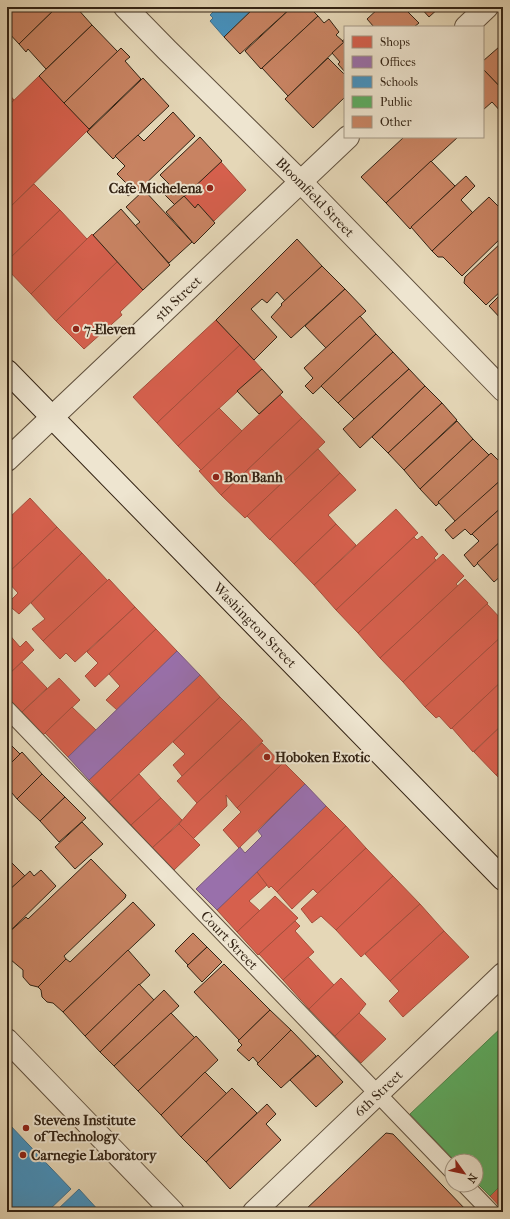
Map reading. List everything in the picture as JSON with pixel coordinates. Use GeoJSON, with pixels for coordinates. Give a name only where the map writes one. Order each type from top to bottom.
{"type":"FeatureCollection","features":[{"type":"Feature","properties":{"kind":"street","name":"Bloomfield Street"},"geometry":{"type":"LineString","coordinates":[[125,7],[300,181],[503,390]]}},
{"type":"Feature","properties":{"kind":"street"},"geometry":{"type":"LineString","coordinates":[[467,26],[487,7]]}},
{"type":"Feature","properties":{"kind":"street","name":"5th Street"},"geometry":{"type":"LineString","coordinates":[[7,460],[347,138]]}},
{"type":"Feature","properties":{"kind":"street","name":"Washington Street"},"geometry":{"type":"LineString","coordinates":[[7,371],[503,879]]}},
{"type":"Feature","properties":{"kind":"street","name":"6th Street"},"geometry":{"type":"LineString","coordinates":[[254,1212],[503,974]]}},
{"type":"Feature","properties":{"kind":"street"},"geometry":{"type":"LineString","coordinates":[[7,1040],[173,1212]]}},
{"type":"Feature","properties":{"kind":"lane","name":"Court Street"},"geometry":{"type":"LineString","coordinates":[[7,709],[444,1163]]}},
{"type":"Feature","properties":{"kind":"lane"},"geometry":{"type":"LineString","coordinates":[[473,1193],[491,1212]]}},
{"type":"Feature","properties":{"kind":"building: Shops"},"geometry":{"type":"Polygon","coordinates":[[[39,76],[89,129],[7,210],[7,107],[39,76]]]}},
{"type":"Feature","properties":{"kind":"building: Shops"},"geometry":{"type":"Polygon","coordinates":[[[7,92],[14,100],[7,107],[7,92]]]}},
{"type":"Feature","properties":{"kind":"building: Shops"},"geometry":{"type":"Polygon","coordinates":[[[221,162],[246,190],[214,221],[198,204],[195,208],[184,196],[221,162]]]}},
{"type":"Feature","properties":{"kind":"building: Shops"},"geometry":{"type":"Polygon","coordinates":[[[34,184],[60,210],[7,261],[7,210],[34,184]]]}},
{"type":"Feature","properties":{"kind":"building: Shops"},"geometry":{"type":"Polygon","coordinates":[[[60,210],[87,239],[31,294],[7,269],[7,261],[60,210]]]}},
{"type":"Feature","properties":{"kind":"building: Shops"},"geometry":{"type":"Polygon","coordinates":[[[92,234],[117,262],[56,321],[31,294],[92,234]]]}},
{"type":"Feature","properties":{"kind":"building: Shops"},"geometry":{"type":"Polygon","coordinates":[[[117,262],[143,290],[120,312],[122,315],[84,349],[56,321],[117,262]]]}},
{"type":"Feature","properties":{"kind":"building: Shops"},"geometry":{"type":"Polygon","coordinates":[[[216,320],[240,345],[157,423],[133,397],[216,320]]]}},
{"type":"Feature","properties":{"kind":"building: Shops"},"geometry":{"type":"Polygon","coordinates":[[[240,345],[262,369],[178,446],[157,423],[240,345]]]}},
{"type":"Feature","properties":{"kind":"building: Shops"},"geometry":{"type":"Polygon","coordinates":[[[280,395],[302,418],[221,495],[199,471],[280,395]]]}},
{"type":"Feature","properties":{"kind":"building: Shops"},"geometry":{"type":"Polygon","coordinates":[[[219,408],[242,431],[201,470],[178,446],[219,408]]]}},
{"type":"Feature","properties":{"kind":"building: Shops"},"geometry":{"type":"Polygon","coordinates":[[[302,418],[325,442],[245,518],[221,495],[302,418]]]}},
{"type":"Feature","properties":{"kind":"building: Shops"},"geometry":{"type":"Polygon","coordinates":[[[318,449],[340,473],[270,540],[247,516],[318,449]]]}},
{"type":"Feature","properties":{"kind":"building: Shops"},"geometry":{"type":"Polygon","coordinates":[[[340,473],[356,490],[328,515],[336,524],[294,564],[270,539],[340,473]]]}},
{"type":"Feature","properties":{"kind":"building: Shops"},"geometry":{"type":"Polygon","coordinates":[[[30,498],[57,527],[7,574],[7,520],[30,498]]]}},
{"type":"Feature","properties":{"kind":"building: Shops"},"geometry":{"type":"Polygon","coordinates":[[[396,509],[418,533],[336,610],[314,585],[396,509]]]}},
{"type":"Feature","properties":{"kind":"building: Shops"},"geometry":{"type":"Polygon","coordinates":[[[336,524],[356,545],[314,585],[294,564],[336,524]]]}},
{"type":"Feature","properties":{"kind":"building: Shops"},"geometry":{"type":"Polygon","coordinates":[[[57,527],[82,553],[19,614],[7,604],[18,593],[7,581],[7,574],[57,527]]]}},
{"type":"Feature","properties":{"kind":"building: Shops"},"geometry":{"type":"Polygon","coordinates":[[[422,536],[438,554],[434,558],[436,560],[358,633],[336,610],[414,537],[417,540],[422,536]]]}},
{"type":"Feature","properties":{"kind":"building: Shops"},"geometry":{"type":"Polygon","coordinates":[[[82,553],[108,581],[43,641],[32,629],[45,619],[31,603],[82,553]]]}},
{"type":"Feature","properties":{"kind":"building: Shops"},"geometry":{"type":"Polygon","coordinates":[[[443,554],[464,576],[456,584],[458,586],[380,658],[358,633],[443,554]]]}},
{"type":"Feature","properties":{"kind":"building: Shops"},"geometry":{"type":"Polygon","coordinates":[[[109,579],[135,607],[75,662],[66,653],[60,659],[43,641],[109,579]]]}},
{"type":"Feature","properties":{"kind":"building: Shops"},"geometry":{"type":"Polygon","coordinates":[[[465,579],[488,603],[403,682],[380,658],[465,579]]]}},
{"type":"Feature","properties":{"kind":"building: Shops"},"geometry":{"type":"Polygon","coordinates":[[[487,604],[503,621],[503,635],[425,707],[403,682],[487,604]]]}},
{"type":"Feature","properties":{"kind":"building: Shops"},"geometry":{"type":"Polygon","coordinates":[[[135,607],[156,629],[95,687],[85,676],[98,663],[87,652],[135,607]]]}},
{"type":"Feature","properties":{"kind":"building: Shops"},"geometry":{"type":"Polygon","coordinates":[[[156,629],[177,651],[117,710],[106,700],[120,686],[109,674],[156,629]]]}},
{"type":"Feature","properties":{"kind":"building: Shops"},"geometry":{"type":"Polygon","coordinates":[[[7,632],[20,647],[26,641],[34,650],[7,676],[7,632]]]}},
{"type":"Feature","properties":{"kind":"building: Shops"},"geometry":{"type":"Polygon","coordinates":[[[503,635],[503,680],[451,729],[439,716],[436,718],[425,707],[503,635]]]}},
{"type":"Feature","properties":{"kind":"building: Shops"},"geometry":{"type":"Polygon","coordinates":[[[22,662],[47,688],[21,713],[7,699],[7,676],[22,662]]]}},
{"type":"Feature","properties":{"kind":"building: Shops"},"geometry":{"type":"Polygon","coordinates":[[[200,675],[220,697],[109,802],[89,780],[200,675]]]}},
{"type":"Feature","properties":{"kind":"building: Shops"},"geometry":{"type":"Polygon","coordinates":[[[59,678],[80,700],[43,735],[22,712],[59,678]]]}},
{"type":"Feature","properties":{"kind":"building: Shops"},"geometry":{"type":"Polygon","coordinates":[[[503,680],[503,724],[473,752],[452,728],[503,680]]]}},
{"type":"Feature","properties":{"kind":"building: Shops"},"geometry":{"type":"Polygon","coordinates":[[[220,697],[242,719],[182,776],[173,765],[185,754],[173,742],[220,697]]]}},
{"type":"Feature","properties":{"kind":"building: Shops"},"geometry":{"type":"Polygon","coordinates":[[[72,707],[96,730],[68,757],[45,733],[72,707]]]}},
{"type":"Feature","properties":{"kind":"building: Shops"},"geometry":{"type":"Polygon","coordinates":[[[242,719],[263,741],[197,803],[177,781],[242,719]]]}},
{"type":"Feature","properties":{"kind":"building: Shops"},"geometry":{"type":"Polygon","coordinates":[[[503,724],[503,769],[496,775],[474,752],[503,724]]]}},
{"type":"Feature","properties":{"kind":"building: Shops"},"geometry":{"type":"Polygon","coordinates":[[[262,743],[282,764],[237,808],[226,795],[227,806],[193,839],[179,824],[197,803],[262,743]]]}},
{"type":"Feature","properties":{"kind":"building: Shops"},"geometry":{"type":"Polygon","coordinates":[[[284,763],[305,784],[239,848],[223,830],[241,812],[237,808],[284,763]]]}},
{"type":"Feature","properties":{"kind":"building: Shops"},"geometry":{"type":"Polygon","coordinates":[[[503,769],[503,782],[496,775],[503,769]]]}},
{"type":"Feature","properties":{"kind":"building: Shops"},"geometry":{"type":"Polygon","coordinates":[[[139,774],[161,798],[131,825],[109,802],[139,774]]]}},
{"type":"Feature","properties":{"kind":"building: Shops"},"geometry":{"type":"Polygon","coordinates":[[[161,798],[182,820],[152,848],[131,825],[161,798]]]}},
{"type":"Feature","properties":{"kind":"building: Shops"},"geometry":{"type":"Polygon","coordinates":[[[326,806],[346,826],[277,892],[271,886],[269,888],[257,872],[326,806]]]}},
{"type":"Feature","properties":{"kind":"building: Shops"},"geometry":{"type":"Polygon","coordinates":[[[179,824],[200,845],[173,871],[152,848],[179,824]]]}},
{"type":"Feature","properties":{"kind":"building: Shops"},"geometry":{"type":"Polygon","coordinates":[[[346,826],[366,848],[318,894],[313,889],[292,909],[277,892],[346,826]]]}},
{"type":"Feature","properties":{"kind":"building: Shops"},"geometry":{"type":"Polygon","coordinates":[[[366,848],[393,876],[336,930],[321,916],[312,923],[301,909],[366,848]]]}},
{"type":"Feature","properties":{"kind":"building: Shops"},"geometry":{"type":"Polygon","coordinates":[[[257,872],[267,885],[249,901],[260,911],[237,932],[217,910],[257,872]]]}},
{"type":"Feature","properties":{"kind":"building: Shops"},"geometry":{"type":"Polygon","coordinates":[[[393,876],[420,904],[361,957],[336,930],[393,876]]]}},
{"type":"Feature","properties":{"kind":"building: Shops"},"geometry":{"type":"Polygon","coordinates":[[[275,896],[298,918],[258,955],[237,932],[275,896]]]}},
{"type":"Feature","properties":{"kind":"building: Shops"},"geometry":{"type":"Polygon","coordinates":[[[420,904],[444,931],[390,981],[365,954],[420,904]]]}},
{"type":"Feature","properties":{"kind":"building: Shops"},"geometry":{"type":"Polygon","coordinates":[[[295,921],[300,926],[295,931],[314,952],[283,980],[259,954],[295,921]]]}},
{"type":"Feature","properties":{"kind":"building: Shops"},"geometry":{"type":"Polygon","coordinates":[[[444,931],[469,957],[403,1017],[389,1001],[399,991],[390,981],[444,931]]]}},
{"type":"Feature","properties":{"kind":"building: Shops"},"geometry":{"type":"Polygon","coordinates":[[[308,957],[334,985],[309,1009],[283,980],[308,957]]]}},
{"type":"Feature","properties":{"kind":"building: Shops"},"geometry":{"type":"Polygon","coordinates":[[[341,978],[366,1004],[359,1013],[335,1036],[309,1009],[341,978]]]}},
{"type":"Feature","properties":{"kind":"building: Shops"},"geometry":{"type":"Polygon","coordinates":[[[359,1013],[386,1039],[361,1063],[335,1036],[359,1013]]]}},
{"type":"Feature","properties":{"kind":"building: Shops"},"geometry":{"type":"Polygon","coordinates":[[[503,1183],[503,1210],[490,1196],[503,1183]]]}},
{"type":"Feature","properties":{"kind":"building: Offices"},"geometry":{"type":"Polygon","coordinates":[[[177,651],[200,675],[89,780],[68,757],[177,651]]]}},
{"type":"Feature","properties":{"kind":"building: Offices"},"geometry":{"type":"Polygon","coordinates":[[[305,784],[326,806],[217,910],[196,889],[240,847],[245,853],[262,836],[258,831],[305,784]]]}},
{"type":"Feature","properties":{"kind":"building: Schools"},"geometry":{"type":"Polygon","coordinates":[[[218,7],[255,7],[224,37],[210,21],[213,18],[210,15],[218,7]]]}},
{"type":"Feature","properties":{"kind":"building: Schools","name":"Carnegie Laboratory"},"geometry":{"type":"Polygon","coordinates":[[[7,1122],[71,1189],[47,1212],[7,1212],[7,1122]]]}},
{"type":"Feature","properties":{"kind":"building: Schools"},"geometry":{"type":"Polygon","coordinates":[[[79,1189],[100,1212],[55,1212],[79,1189]]]}},
{"type":"Feature","properties":{"kind":"building: Public"},"geometry":{"type":"Polygon","coordinates":[[[503,1026],[503,1183],[490,1196],[484,1190],[484,1153],[447,1153],[410,1114],[503,1026]]]}},
{"type":"Feature","properties":{"kind":"building: Other"},"geometry":{"type":"Polygon","coordinates":[[[7,7],[57,7],[19,44],[7,31],[7,7]]]}},
{"type":"Feature","properties":{"kind":"building: Other"},"geometry":{"type":"Polygon","coordinates":[[[57,7],[76,7],[92,25],[46,69],[28,49],[26,52],[19,44],[57,7]]]}},
{"type":"Feature","properties":{"kind":"building: Other"},"geometry":{"type":"Polygon","coordinates":[[[255,7],[292,7],[240,54],[224,37],[255,7]]]}},
{"type":"Feature","properties":{"kind":"building: Other"},"geometry":{"type":"Polygon","coordinates":[[[292,7],[309,7],[318,16],[261,69],[245,51],[292,7]]]}},
{"type":"Feature","properties":{"kind":"building: Other"},"geometry":{"type":"Polygon","coordinates":[[[380,7],[403,7],[419,23],[415,26],[373,26],[367,19],[380,7]]]}},
{"type":"Feature","properties":{"kind":"building: Other"},"geometry":{"type":"Polygon","coordinates":[[[420,7],[440,7],[429,17],[420,7]]]}},
{"type":"Feature","properties":{"kind":"building: Other"},"geometry":{"type":"Polygon","coordinates":[[[318,16],[324,23],[329,19],[339,32],[336,35],[344,42],[288,96],[262,68],[318,16]]]}},
{"type":"Feature","properties":{"kind":"building: Other"},"geometry":{"type":"Polygon","coordinates":[[[92,25],[118,52],[64,103],[39,76],[92,25]]]}},
{"type":"Feature","properties":{"kind":"building: Other"},"geometry":{"type":"Polygon","coordinates":[[[344,42],[344,71],[338,64],[340,62],[332,53],[344,42]]]}},
{"type":"Feature","properties":{"kind":"building: Other"},"geometry":{"type":"Polygon","coordinates":[[[499,47],[503,51],[503,90],[484,70],[484,60],[499,47]]]}},
{"type":"Feature","properties":{"kind":"building: Other"},"geometry":{"type":"Polygon","coordinates":[[[121,48],[130,57],[125,61],[141,79],[89,129],[64,103],[121,48]]]}},
{"type":"Feature","properties":{"kind":"building: Other"},"geometry":{"type":"Polygon","coordinates":[[[328,58],[344,74],[344,98],[313,128],[285,99],[328,58]]]}},
{"type":"Feature","properties":{"kind":"building: Other"},"geometry":{"type":"Polygon","coordinates":[[[484,70],[503,90],[503,114],[492,102],[484,109],[484,70]]]}},
{"type":"Feature","properties":{"kind":"building: Other"},"geometry":{"type":"Polygon","coordinates":[[[143,78],[169,106],[113,159],[87,132],[143,78]]]}},
{"type":"Feature","properties":{"kind":"building: Other"},"geometry":{"type":"Polygon","coordinates":[[[173,112],[195,136],[134,195],[132,193],[128,196],[122,189],[127,184],[117,174],[125,166],[115,156],[138,135],[144,141],[173,112]]]}},
{"type":"Feature","properties":{"kind":"building: Other"},"geometry":{"type":"Polygon","coordinates":[[[200,137],[222,161],[175,205],[163,193],[169,184],[160,175],[200,137]]]}},
{"type":"Feature","properties":{"kind":"building: Other"},"geometry":{"type":"Polygon","coordinates":[[[403,138],[457,138],[386,203],[361,177],[403,138]]]}},
{"type":"Feature","properties":{"kind":"building: Other"},"geometry":{"type":"Polygon","coordinates":[[[431,161],[455,186],[410,229],[386,203],[431,161]]]}},
{"type":"Feature","properties":{"kind":"building: Other"},"geometry":{"type":"Polygon","coordinates":[[[466,176],[475,186],[461,200],[473,213],[432,251],[411,227],[466,176]]]}},
{"type":"Feature","properties":{"kind":"building: Other"},"geometry":{"type":"Polygon","coordinates":[[[144,190],[192,242],[169,263],[135,226],[140,222],[126,207],[144,190]]]}},
{"type":"Feature","properties":{"kind":"building: Other"},"geometry":{"type":"Polygon","coordinates":[[[184,196],[195,208],[198,204],[215,223],[194,244],[166,212],[184,196]]]}},
{"type":"Feature","properties":{"kind":"building: Other"},"geometry":{"type":"Polygon","coordinates":[[[489,197],[503,211],[503,236],[462,276],[443,257],[438,257],[432,251],[489,197]]]}},
{"type":"Feature","properties":{"kind":"building: Other"},"geometry":{"type":"Polygon","coordinates":[[[121,209],[170,265],[143,290],[93,235],[121,209]]]}},
{"type":"Feature","properties":{"kind":"building: Other"},"geometry":{"type":"Polygon","coordinates":[[[297,239],[322,266],[285,301],[277,292],[267,303],[262,299],[251,309],[277,337],[254,360],[216,320],[297,239]]]}},
{"type":"Feature","properties":{"kind":"building: Other"},"geometry":{"type":"Polygon","coordinates":[[[503,241],[503,289],[486,305],[464,283],[465,277],[503,241]]]}},
{"type":"Feature","properties":{"kind":"building: Other"},"geometry":{"type":"Polygon","coordinates":[[[322,266],[345,289],[291,338],[271,317],[282,305],[281,304],[322,266]]]}},
{"type":"Feature","properties":{"kind":"building: Other"},"geometry":{"type":"Polygon","coordinates":[[[345,289],[366,311],[326,348],[305,326],[345,289]]]}},
{"type":"Feature","properties":{"kind":"building: Other"},"geometry":{"type":"Polygon","coordinates":[[[503,292],[503,321],[489,306],[503,292]]]}},
{"type":"Feature","properties":{"kind":"building: Other"},"geometry":{"type":"Polygon","coordinates":[[[360,316],[376,334],[313,394],[305,386],[313,378],[304,368],[360,316]]]}},
{"type":"Feature","properties":{"kind":"building: Other"},"geometry":{"type":"Polygon","coordinates":[[[376,334],[393,352],[338,403],[321,386],[376,334]]]}},
{"type":"Feature","properties":{"kind":"building: Other"},"geometry":{"type":"Polygon","coordinates":[[[393,352],[409,369],[354,419],[338,403],[393,352]]]}},
{"type":"Feature","properties":{"kind":"building: Other"},"geometry":{"type":"Polygon","coordinates":[[[262,369],[283,392],[259,414],[237,391],[262,369]]]}},
{"type":"Feature","properties":{"kind":"building: Other"},"geometry":{"type":"Polygon","coordinates":[[[409,369],[425,386],[360,448],[343,429],[409,369]]]}},
{"type":"Feature","properties":{"kind":"building: Other"},"geometry":{"type":"Polygon","coordinates":[[[425,386],[442,403],[388,453],[372,437],[425,386]]]}},
{"type":"Feature","properties":{"kind":"building: Other"},"geometry":{"type":"Polygon","coordinates":[[[442,403],[457,420],[404,470],[388,453],[442,403]]]}},
{"type":"Feature","properties":{"kind":"building: Other"},"geometry":{"type":"Polygon","coordinates":[[[457,421],[473,439],[420,489],[404,470],[457,421]]]}},
{"type":"Feature","properties":{"kind":"building: Other"},"geometry":{"type":"Polygon","coordinates":[[[473,439],[489,455],[436,506],[420,489],[473,439]]]}},
{"type":"Feature","properties":{"kind":"building: Other"},"geometry":{"type":"Polygon","coordinates":[[[491,453],[503,465],[503,478],[456,522],[438,502],[491,453]]]}},
{"type":"Feature","properties":{"kind":"building: Other"},"geometry":{"type":"Polygon","coordinates":[[[503,478],[503,506],[471,535],[465,529],[453,539],[445,530],[503,478]]]}},
{"type":"Feature","properties":{"kind":"building: Other"},"geometry":{"type":"Polygon","coordinates":[[[503,506],[503,539],[474,567],[464,555],[479,541],[472,534],[503,506]]]}},
{"type":"Feature","properties":{"kind":"building: Other"},"geometry":{"type":"Polygon","coordinates":[[[503,539],[503,574],[494,582],[477,563],[503,539]]]}},
{"type":"Feature","properties":{"kind":"building: Other"},"geometry":{"type":"Polygon","coordinates":[[[7,741],[20,754],[7,767],[7,741]]]}},
{"type":"Feature","properties":{"kind":"building: Other"},"geometry":{"type":"Polygon","coordinates":[[[22,752],[42,774],[17,799],[7,787],[7,767],[22,752]]]}},
{"type":"Feature","properties":{"kind":"building: Other"},"geometry":{"type":"Polygon","coordinates":[[[42,774],[65,797],[40,821],[17,799],[42,774]]]}},
{"type":"Feature","properties":{"kind":"building: Other"},"geometry":{"type":"Polygon","coordinates":[[[65,797],[86,818],[59,842],[40,821],[65,797]]]}},
{"type":"Feature","properties":{"kind":"building: Other"},"geometry":{"type":"Polygon","coordinates":[[[82,822],[103,844],[75,869],[55,847],[82,822]]]}},
{"type":"Feature","properties":{"kind":"building: Other"},"geometry":{"type":"Polygon","coordinates":[[[7,858],[25,876],[7,892],[7,858]]]}},
{"type":"Feature","properties":{"kind":"building: Other"},"geometry":{"type":"Polygon","coordinates":[[[91,859],[126,895],[125,898],[64,956],[66,959],[38,987],[30,985],[23,977],[23,970],[11,960],[7,959],[7,934],[26,917],[28,919],[91,859]]]}},
{"type":"Feature","properties":{"kind":"building: Other"},"geometry":{"type":"Polygon","coordinates":[[[41,870],[56,886],[7,934],[7,892],[30,871],[34,876],[41,870]]]}},
{"type":"Feature","properties":{"kind":"building: Other"},"geometry":{"type":"Polygon","coordinates":[[[133,902],[155,925],[63,1012],[53,1003],[47,1002],[42,997],[41,990],[38,987],[66,959],[70,962],[133,902]]]}},
{"type":"Feature","properties":{"kind":"building: Other"},"geometry":{"type":"Polygon","coordinates":[[[193,933],[207,947],[188,965],[175,951],[193,933]]]}},
{"type":"Feature","properties":{"kind":"building: Other"},"geometry":{"type":"Polygon","coordinates":[[[207,947],[222,962],[202,982],[187,966],[207,947]]]}},
{"type":"Feature","properties":{"kind":"building: Other"},"geometry":{"type":"Polygon","coordinates":[[[128,950],[150,975],[85,1036],[63,1012],[128,950]]]}},
{"type":"Feature","properties":{"kind":"building: Other"},"geometry":{"type":"Polygon","coordinates":[[[224,964],[270,1010],[239,1040],[194,992],[224,964]]]}},
{"type":"Feature","properties":{"kind":"building: Other"},"geometry":{"type":"Polygon","coordinates":[[[139,984],[154,1000],[100,1052],[85,1036],[139,984]]]}},
{"type":"Feature","properties":{"kind":"building: Other"},"geometry":{"type":"Polygon","coordinates":[[[164,990],[179,1006],[114,1066],[100,1052],[164,990]]]}},
{"type":"Feature","properties":{"kind":"building: Other"},"geometry":{"type":"Polygon","coordinates":[[[270,1010],[291,1030],[258,1063],[253,1057],[249,1061],[237,1050],[242,1045],[238,1041],[270,1010]]]}},
{"type":"Feature","properties":{"kind":"building: Other"},"geometry":{"type":"Polygon","coordinates":[[[171,1013],[195,1038],[138,1091],[114,1066],[171,1013]]]}},
{"type":"Feature","properties":{"kind":"building: Other"},"geometry":{"type":"Polygon","coordinates":[[[291,1030],[316,1056],[281,1088],[257,1064],[291,1030]]]}},
{"type":"Feature","properties":{"kind":"building: Other"},"geometry":{"type":"Polygon","coordinates":[[[196,1036],[218,1060],[161,1115],[138,1091],[196,1036]]]}},
{"type":"Feature","properties":{"kind":"building: Other"},"geometry":{"type":"Polygon","coordinates":[[[318,1055],[343,1082],[316,1107],[290,1080],[318,1055]]]}},
{"type":"Feature","properties":{"kind":"building: Other"},"geometry":{"type":"Polygon","coordinates":[[[205,1072],[227,1094],[181,1137],[161,1115],[205,1072]]]}},
{"type":"Feature","properties":{"kind":"building: Other"},"geometry":{"type":"Polygon","coordinates":[[[232,1088],[257,1113],[206,1162],[181,1137],[232,1088]]]}},
{"type":"Feature","properties":{"kind":"building: Other"},"geometry":{"type":"Polygon","coordinates":[[[267,1104],[276,1114],[266,1124],[281,1140],[230,1189],[206,1162],[267,1104]]]}},
{"type":"Feature","properties":{"kind":"building: Other"},"geometry":{"type":"Polygon","coordinates":[[[386,1133],[393,1134],[444,1187],[444,1193],[450,1193],[468,1212],[303,1212],[386,1133]]]}},
{"type":"Feature","properties":{"kind":"place","name":"Cafe Michelena"},"geometry":{"type":"Point","coordinates":[210,188]}},
{"type":"Feature","properties":{"kind":"place","name":"7-Eleven"},"geometry":{"type":"Point","coordinates":[76,329]}},
{"type":"Feature","properties":{"kind":"place","name":"Bon Banh"},"geometry":{"type":"Point","coordinates":[216,477]}},
{"type":"Feature","properties":{"kind":"place","name":"Hoboken Exotic"},"geometry":{"type":"Point","coordinates":[267,757]}},
{"type":"Feature","properties":{"kind":"place","name":"Stevens Institute of Technology"},"geometry":{"type":"Point","coordinates":[26,1128]}},
{"type":"Feature","properties":{"kind":"place","name":"Carnegie Laboratory"},"geometry":{"type":"Point","coordinates":[23,1155]}}]}
